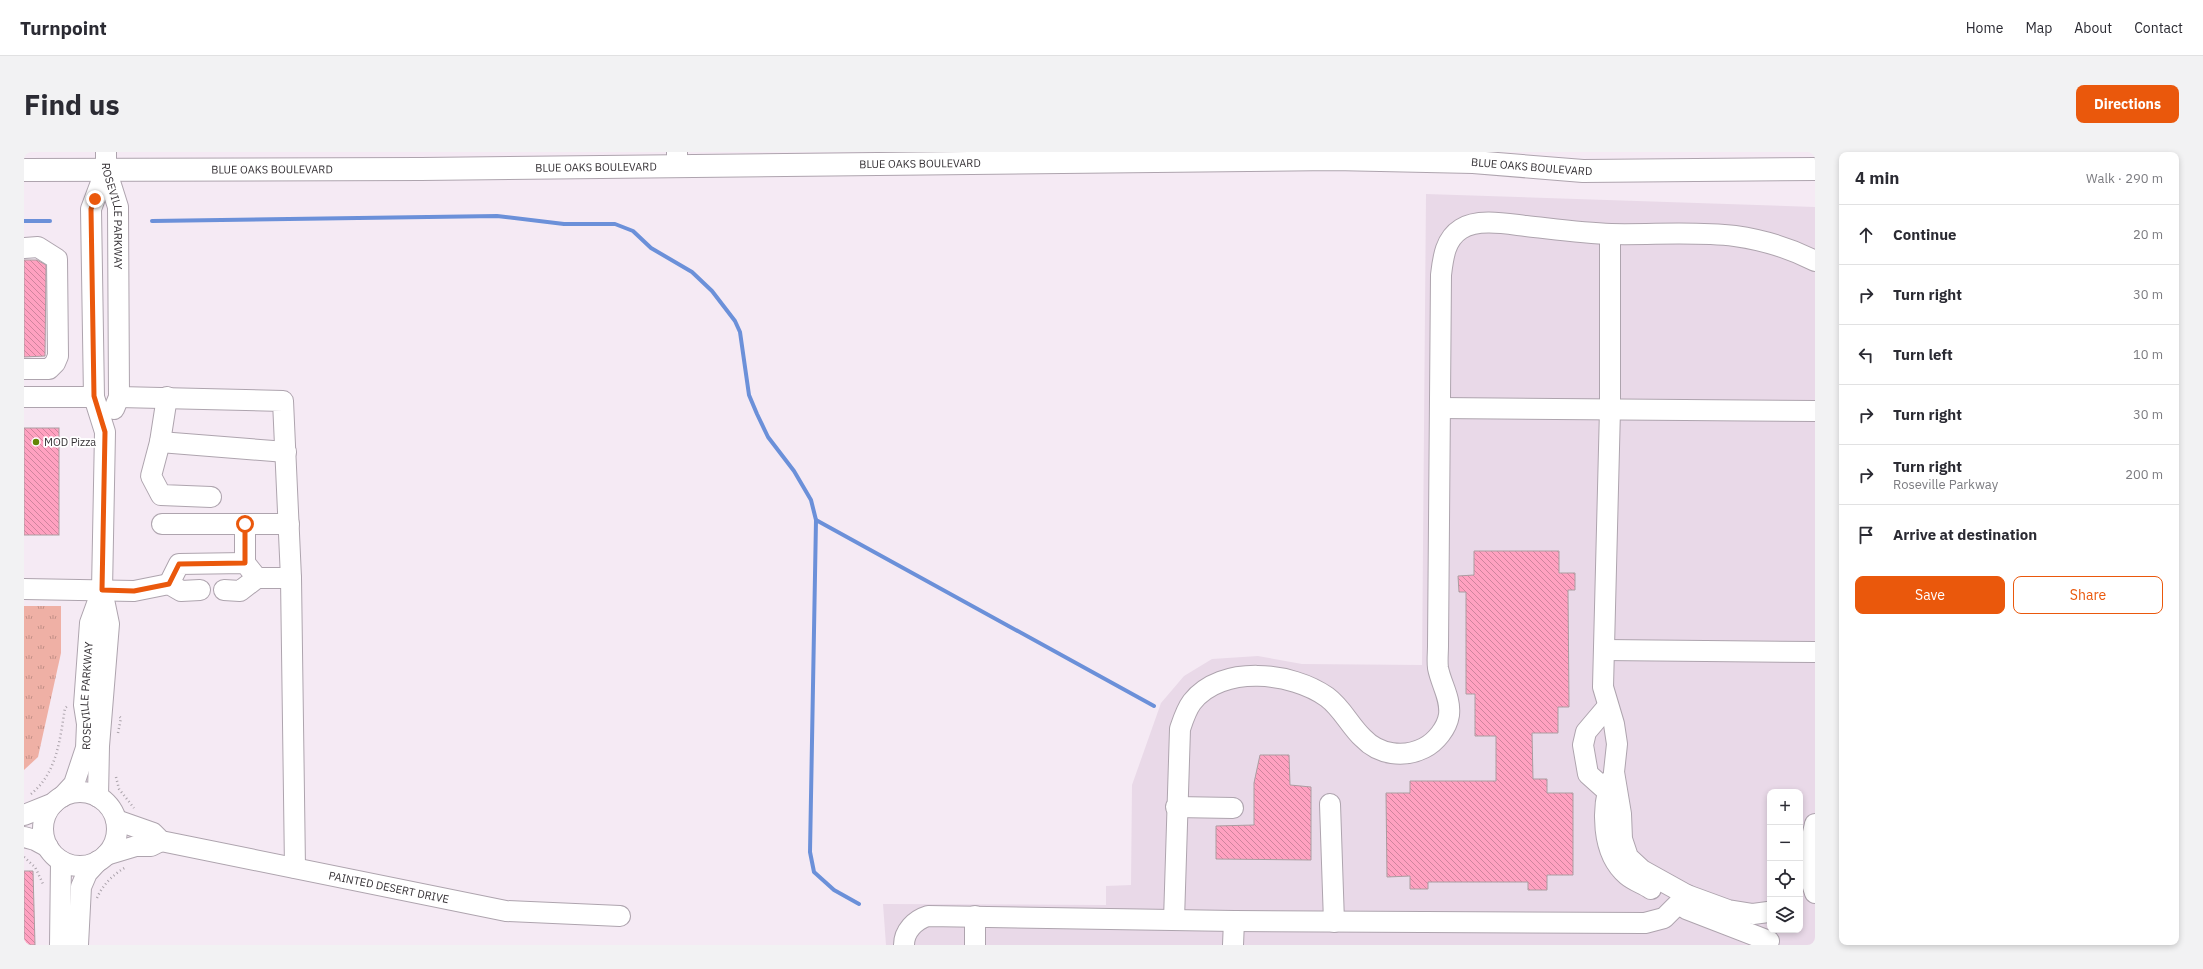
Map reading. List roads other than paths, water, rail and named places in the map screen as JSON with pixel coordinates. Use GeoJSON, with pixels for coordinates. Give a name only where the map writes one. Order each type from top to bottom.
{"type":"FeatureCollection","features":[{"type":"Feature","properties":{"kind":"main road"},"geometry":{"type":"LineString","coordinates":[[1334,159],[1357,152]]}},
{"type":"Feature","properties":{"kind":"main road","name":"BLUE OAKS BOULEVARD"},"geometry":{"type":"LineString","coordinates":[[24,170],[106,161],[655,159],[1334,159],[1473,162],[1583,171],[1815,169]]}},
{"type":"Feature","properties":{"kind":"street","name":"ROSEVILLE PARKWAY"},"geometry":{"type":"LineString","coordinates":[[41,804],[74,784],[86,748],[87,724],[93,706],[109,624],[102,590],[105,432],[94,396],[91,209],[106,161]]}},
{"type":"Feature","properties":{"kind":"street","name":"ROSEVILLE PARKWAY"},"geometry":{"type":"LineString","coordinates":[[105,432],[119,397],[118,207],[106,161]]}},
{"type":"Feature","properties":{"kind":"street"},"geometry":{"type":"LineString","coordinates":[[1174,920],[1176,808],[1180,729],[1184,715],[1193,701],[1206,690],[1225,681],[1245,676],[1267,676],[1289,679],[1308,686],[1328,697],[1363,739],[1377,748],[1393,754],[1413,753],[1430,745],[1442,732],[1449,715],[1449,700],[1438,668],[1443,255],[1450,241],[1461,229],[1478,224],[1513,224],[1610,234],[1699,234],[1735,236],[1768,242],[1815,261]]}},
{"type":"Feature","properties":{"kind":"street"},"geometry":{"type":"LineString","coordinates":[[1610,234],[1610,409],[1603,687],[1614,724],[1617,744],[1614,772],[1607,791],[1604,810],[1609,843],[1616,861],[1627,875],[1773,943]]}},
{"type":"Feature","properties":{"kind":"street"},"geometry":{"type":"LineString","coordinates":[[24,369],[49,369],[55,364],[58,356],[57,258],[31,248]]}},
{"type":"Feature","properties":{"kind":"street"},"geometry":{"type":"LineString","coordinates":[[24,396],[94,396]]}},
{"type":"Feature","properties":{"kind":"street"},"geometry":{"type":"LineString","coordinates":[[119,397],[283,401],[291,578],[294,868]]}},
{"type":"Feature","properties":{"kind":"street"},"geometry":{"type":"LineString","coordinates":[[167,397],[160,442],[151,476],[161,495],[211,498]]}},
{"type":"Feature","properties":{"kind":"street"},"geometry":{"type":"LineString","coordinates":[[1440,408],[1815,411]]}},
{"type":"Feature","properties":{"kind":"street"},"geometry":{"type":"LineString","coordinates":[[160,442],[286,452]]}},
{"type":"Feature","properties":{"kind":"street"},"geometry":{"type":"LineString","coordinates":[[162,524],[289,524]]}},
{"type":"Feature","properties":{"kind":"street"},"geometry":{"type":"LineString","coordinates":[[224,590],[240,591],[251,571],[245,524]]}},
{"type":"Feature","properties":{"kind":"street"},"geometry":{"type":"LineString","coordinates":[[169,584],[179,564],[251,571],[291,578]]}},
{"type":"Feature","properties":{"kind":"street"},"geometry":{"type":"LineString","coordinates":[[24,589],[134,591],[169,584],[181,591],[200,590]]}},
{"type":"Feature","properties":{"kind":"street"},"geometry":{"type":"LineString","coordinates":[[1605,650],[1815,652]]}},
{"type":"Feature","properties":{"kind":"street","name":"ROSEVILLE PARKWAY"},"geometry":{"type":"LineString","coordinates":[[93,706],[99,746],[98,798]]}},
{"type":"Feature","properties":{"kind":"street"},"geometry":{"type":"LineString","coordinates":[[1607,791],[1588,774],[1583,745],[1586,732],[1608,706]]}},
{"type":"Feature","properties":{"kind":"street"},"geometry":{"type":"LineString","coordinates":[[1614,772],[1621,814],[1622,839],[1628,857],[1642,870],[1682,900],[1753,914],[1767,912]]}},
{"type":"Feature","properties":{"kind":"street"},"geometry":{"type":"LineString","coordinates":[[60,945],[55,854],[43,829],[48,811],[41,804],[80,793],[98,798],[112,811],[116,820],[115,839],[102,858],[87,873],[81,887],[78,945]]}},
{"type":"Feature","properties":{"kind":"street"},"geometry":{"type":"LineString","coordinates":[[1330,804],[1334,922]]}},
{"type":"Feature","properties":{"kind":"street"},"geometry":{"type":"LineString","coordinates":[[1176,808],[1233,808]]}},
{"type":"Feature","properties":{"kind":"street"},"geometry":{"type":"LineString","coordinates":[[1803,828],[1807,819],[1815,814]]}},
{"type":"Feature","properties":{"kind":"street","name":"PAINTED DESERT DRIVE"},"geometry":{"type":"LineString","coordinates":[[116,820],[153,833],[161,840],[506,911],[620,916]]}},
{"type":"Feature","properties":{"kind":"street"},"geometry":{"type":"LineString","coordinates":[[1815,824],[1806,864],[1815,893]]}},
{"type":"Feature","properties":{"kind":"street"},"geometry":{"type":"LineString","coordinates":[[24,837],[35,840],[55,854],[80,866],[136,846],[152,846],[161,840]]}},
{"type":"Feature","properties":{"kind":"street"},"geometry":{"type":"LineString","coordinates":[[1803,896],[1815,898]]}},
{"type":"Feature","properties":{"kind":"street"},"geometry":{"type":"LineString","coordinates":[[904,945],[910,929],[921,918],[928,916],[1334,922],[1645,923],[1664,918],[1682,900]]}},
{"type":"Feature","properties":{"kind":"street"},"geometry":{"type":"LineString","coordinates":[[975,916],[975,945]]}},
{"type":"Feature","properties":{"kind":"street"},"geometry":{"type":"LineString","coordinates":[[1233,945],[1234,921]]}},
{"type":"Feature","properties":{"kind":"street"},"geometry":{"type":"LineString","coordinates":[[1769,933],[1773,943]]}},
{"type":"Feature","properties":{"kind":"waterway"},"geometry":{"type":"LineString","coordinates":[[152,221],[497,216],[564,224],[615,224],[633,231],[651,248],[692,272],[712,291],[735,321],[740,332],[749,395],[757,414],[768,437],[794,471],[811,500],[816,520],[810,852],[814,872],[834,890],[859,904]]}},
{"type":"Feature","properties":{"kind":"waterway"},"geometry":{"type":"LineString","coordinates":[[24,221],[50,221]]}},
{"type":"Feature","properties":{"kind":"waterway"},"geometry":{"type":"LineString","coordinates":[[816,520],[1154,706]]}},
{"type":"Feature","properties":{"kind":"place","name":"MOD Pizza"},"geometry":{"type":"Point","coordinates":[36,442]}}]}
